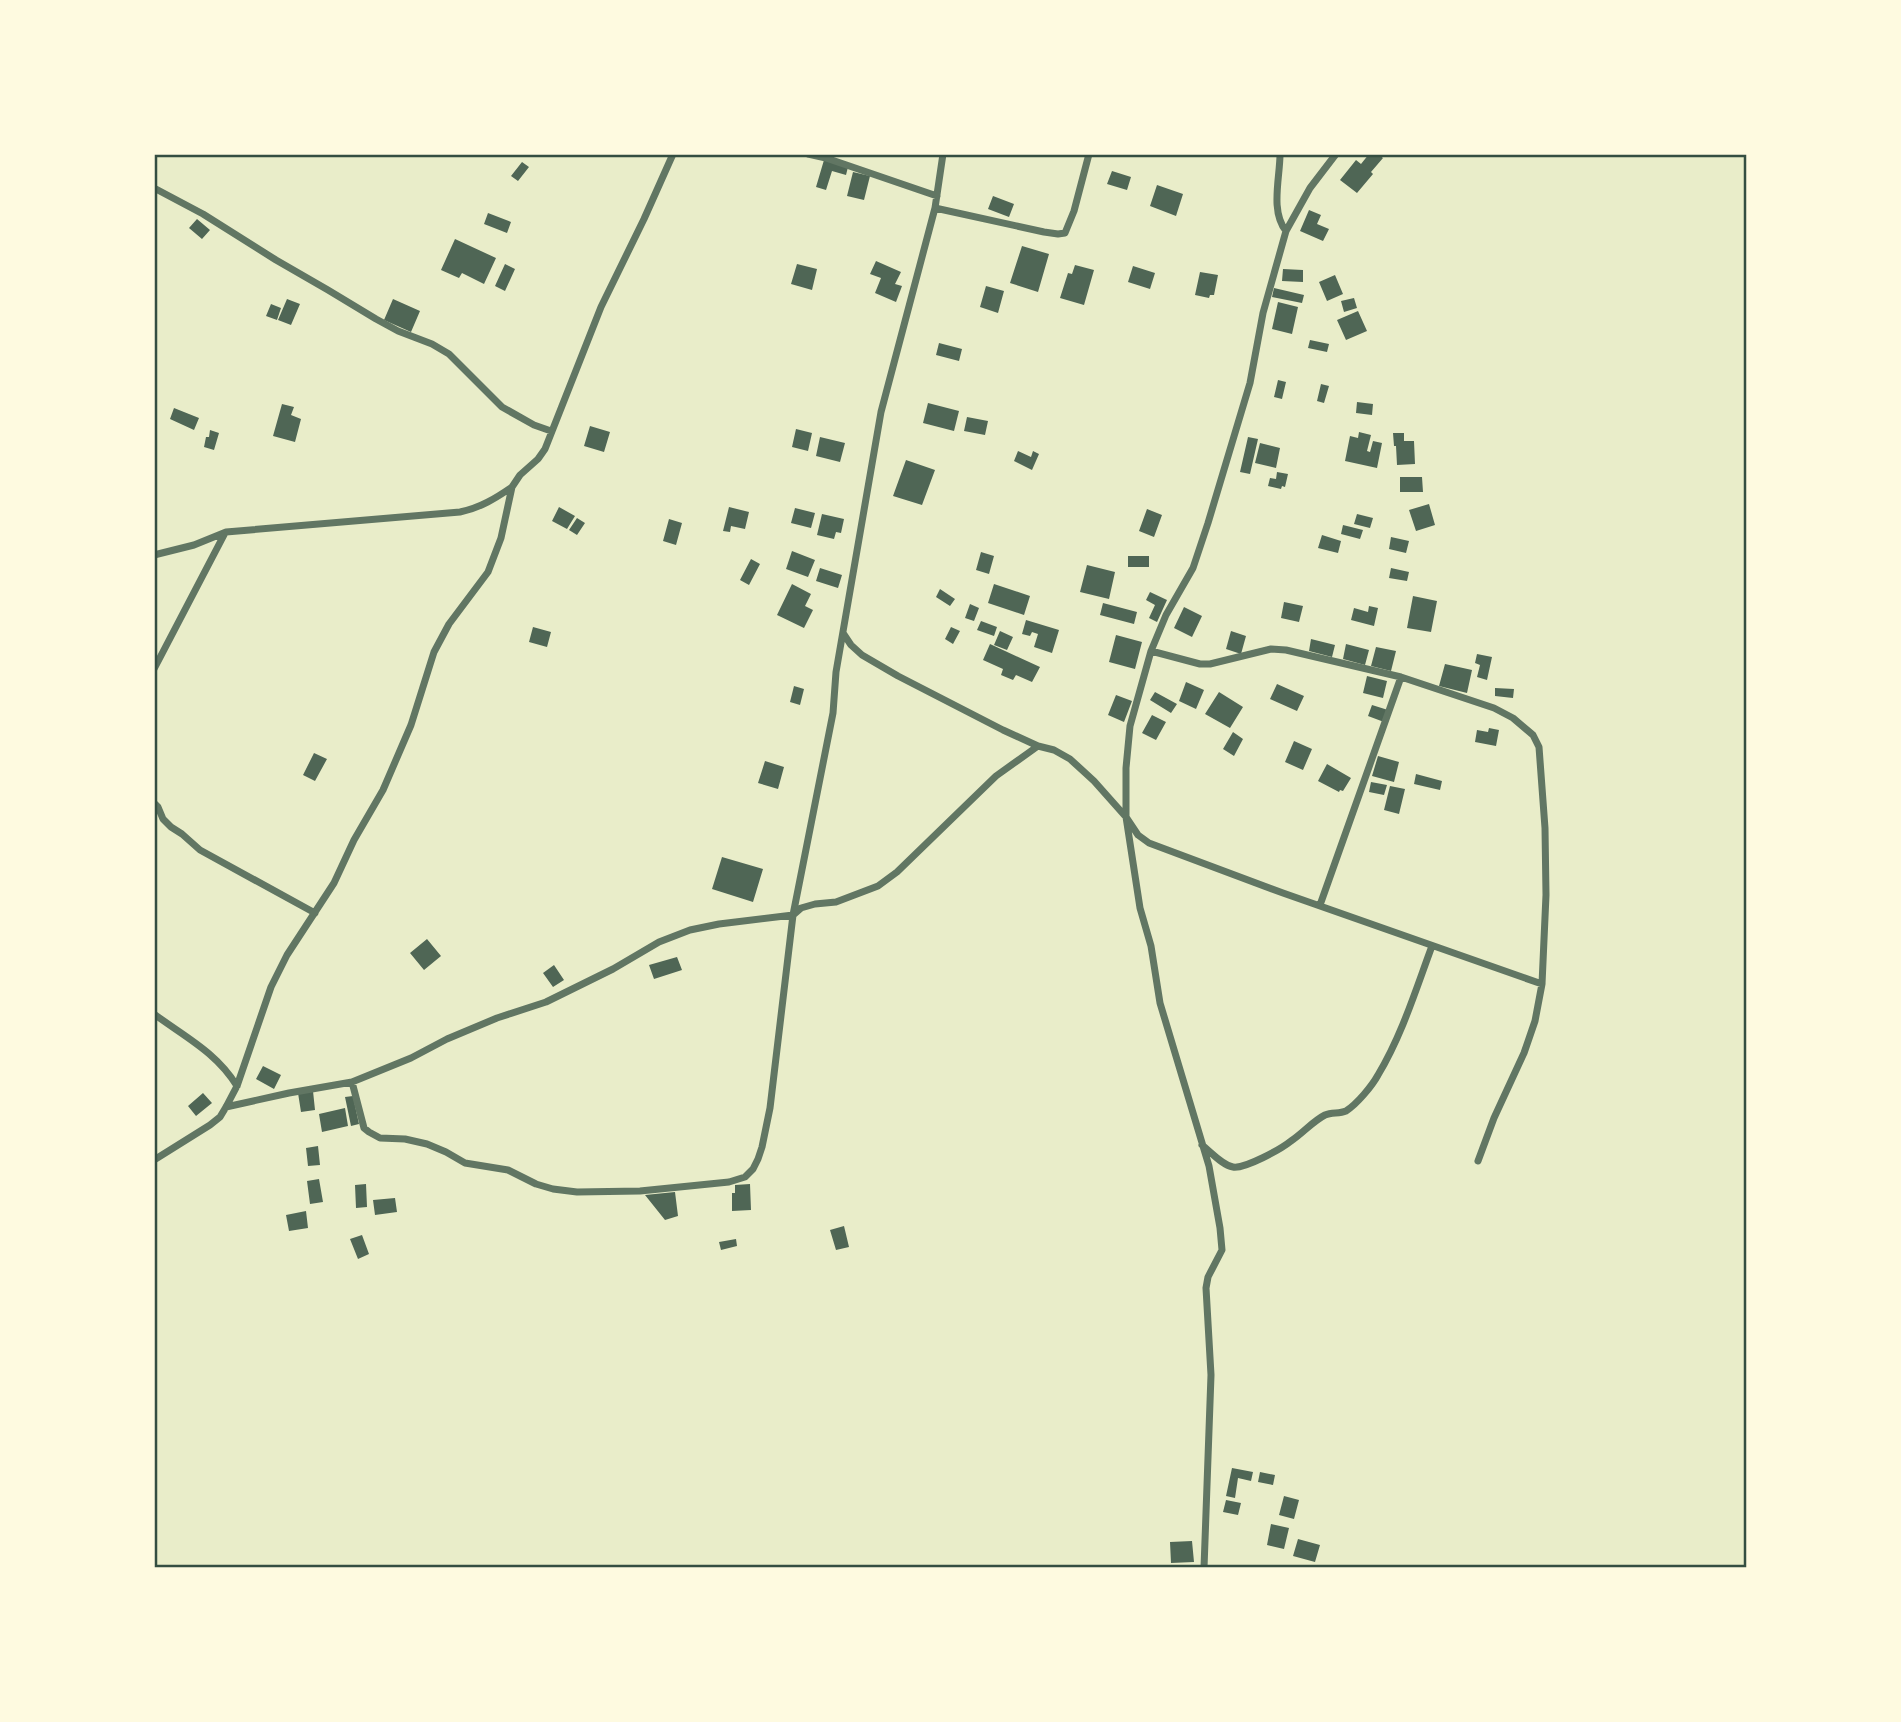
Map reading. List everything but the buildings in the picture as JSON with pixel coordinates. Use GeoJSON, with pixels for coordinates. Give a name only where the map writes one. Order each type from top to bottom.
{"type":"FeatureCollection","features":[{"type":"Feature","properties":{"kind":"street"},"geometry":{"type":"LineString","coordinates":[[154,1160],[220,1117],[237,1086],[271,987],[287,955],[334,883],[354,840],[383,790],[411,725],[434,652],[449,625],[488,572],[501,538],[513,487],[520,475],[545,449],[601,307],[673,154]]}},
{"type":"Feature","properties":{"kind":"street"},"geometry":{"type":"LineString","coordinates":[[808,154],[937,196]]}},
{"type":"Feature","properties":{"kind":"street"},"geometry":{"type":"LineString","coordinates":[[352,1082],[364,1128],[380,1138],[405,1139],[427,1144],[465,1163],[508,1170],[553,1189],[577,1192],[640,1191],[729,1182],[745,1177],[753,1169],[758,1159],[770,1108],[793,915],[833,713],[836,672],[881,412],[935,208],[943,154]]}},
{"type":"Feature","properties":{"kind":"street"},"geometry":{"type":"LineString","coordinates":[[935,208],[1044,232],[1065,233],[1074,211],[1089,154]]}},
{"type":"Feature","properties":{"kind":"street"},"geometry":{"type":"LineString","coordinates":[[1280,154],[1278,220],[1286,231]]}},
{"type":"Feature","properties":{"kind":"street"},"geometry":{"type":"LineString","coordinates":[[1203,1568],[1211,1375],[1206,1288],[1222,1250],[1213,1191],[1202,1145],[1160,1003],[1151,946],[1140,908],[1126,817],[1126,768],[1130,726],[1151,651],[1166,614],[1197,557],[1250,383],[1263,313],[1286,231],[1310,188],[1336,154]]}},
{"type":"Feature","properties":{"kind":"street"},"geometry":{"type":"LineString","coordinates":[[154,188],[203,214],[376,320],[449,354],[502,407],[551,431]]}},
{"type":"Feature","properties":{"kind":"street"},"geometry":{"type":"LineString","coordinates":[[154,555],[194,545],[226,532],[460,512],[475,509],[513,487]]}},
{"type":"Feature","properties":{"kind":"street"},"geometry":{"type":"LineString","coordinates":[[154,669],[226,532]]}},
{"type":"Feature","properties":{"kind":"street"},"geometry":{"type":"LineString","coordinates":[[843,633],[851,646],[862,655],[898,676],[954,706],[1070,759],[1094,781],[1138,835],[1149,843],[1542,984]]}},
{"type":"Feature","properties":{"kind":"street"},"geometry":{"type":"LineString","coordinates":[[1151,651],[1200,664],[1210,664],[1271,649],[1286,650],[1401,677],[1494,708],[1513,718],[1534,735],[1539,747],[1545,828],[1546,895],[1542,984],[1535,1021],[1524,1053],[1494,1118],[1478,1161]]}},
{"type":"Feature","properties":{"kind":"street"},"geometry":{"type":"LineString","coordinates":[[1320,905],[1401,677]]}},
{"type":"Feature","properties":{"kind":"street"},"geometry":{"type":"LineString","coordinates":[[226,1107],[352,1082],[497,1018],[546,1002],[659,942],[690,930],[793,915],[801,908],[836,902],[878,886],[897,872],[996,776],[1038,746]]}},
{"type":"Feature","properties":{"kind":"street"},"geometry":{"type":"LineString","coordinates":[[154,803],[171,827],[200,850],[315,914]]}},
{"type":"Feature","properties":{"kind":"street"},"geometry":{"type":"LineString","coordinates":[[1202,1145],[1231,1167],[1239,1167],[1291,1142],[1322,1116],[1344,1112],[1349,1108],[1378,1075],[1408,1012],[1432,946]]}},
{"type":"Feature","properties":{"kind":"street"},"geometry":{"type":"LineString","coordinates":[[154,1014],[216,1058],[237,1086]]}}]}
